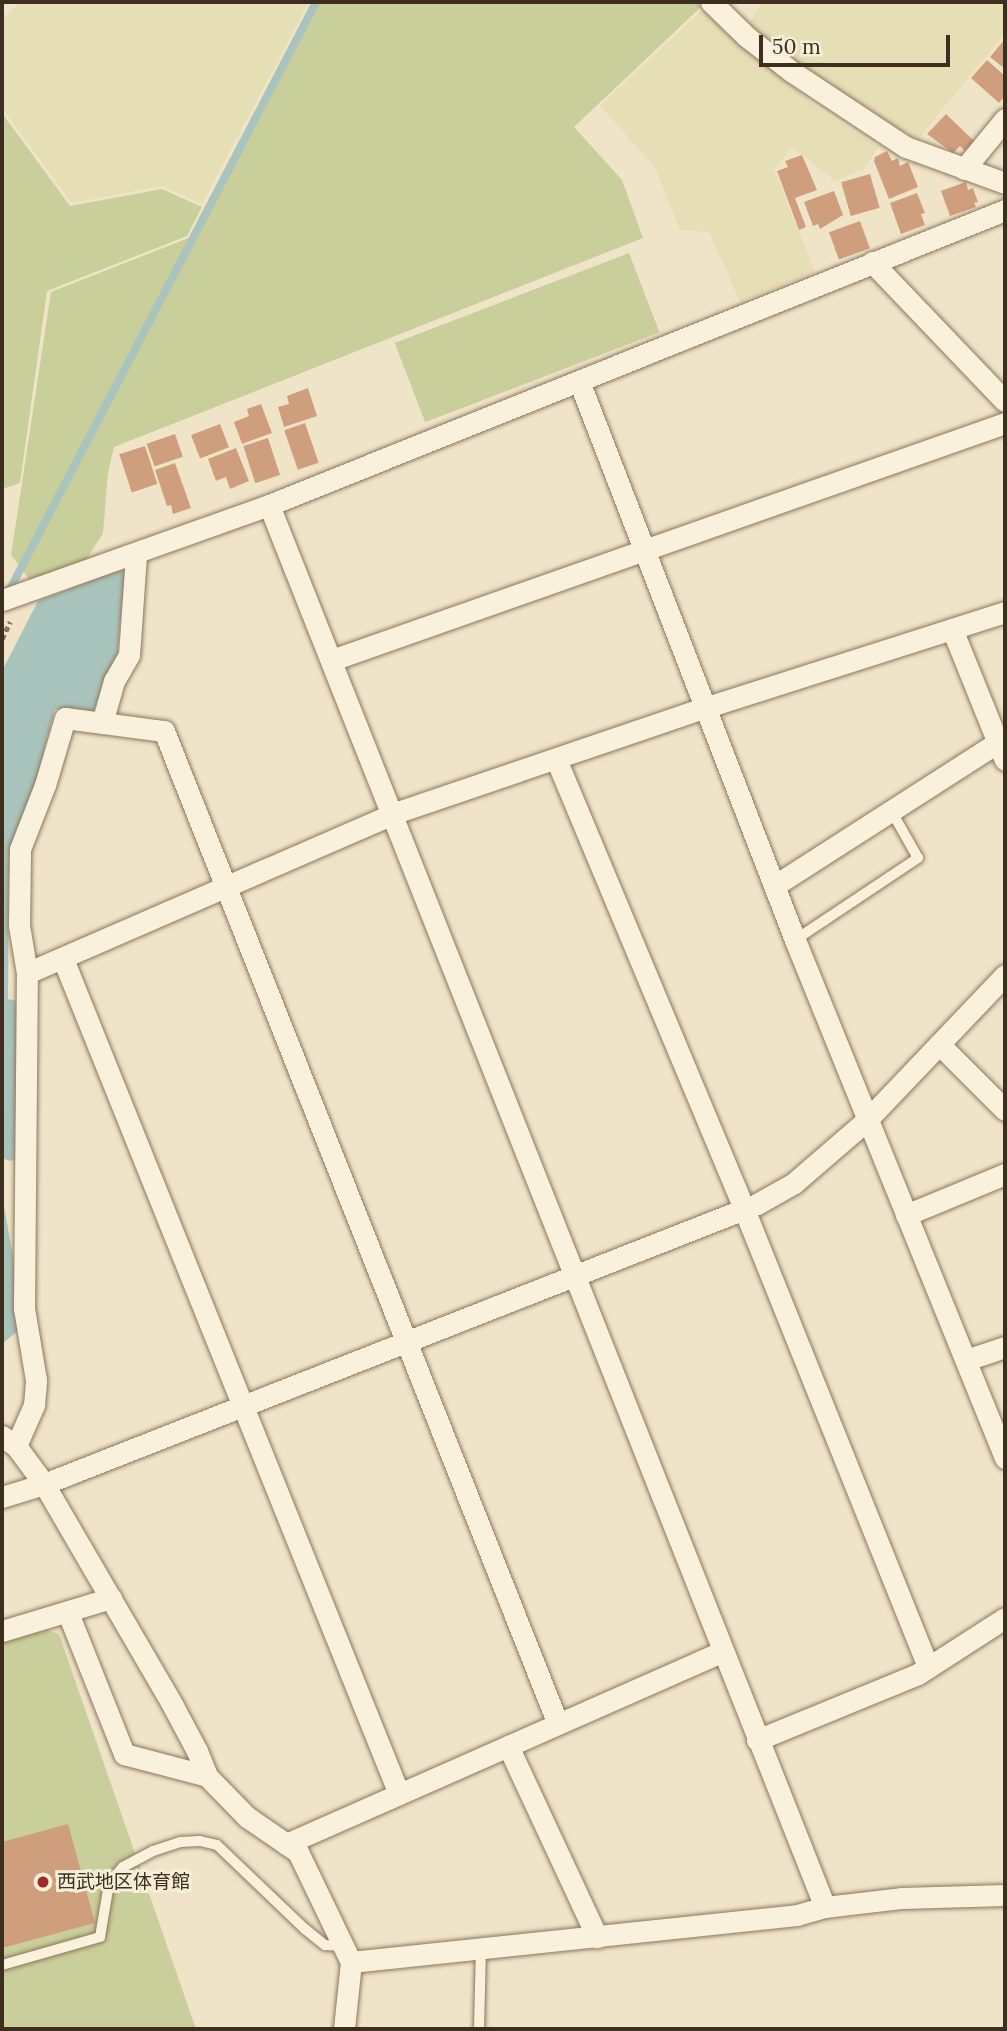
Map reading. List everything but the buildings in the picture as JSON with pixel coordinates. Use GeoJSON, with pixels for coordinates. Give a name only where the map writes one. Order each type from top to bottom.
{"type":"FeatureCollection","features":[{"type":"Feature","properties":{"kind":"street"},"geometry":{"type":"LineString","coordinates":[[710,2],[747,37],[792,71],[906,147],[1005,183]]}},
{"type":"Feature","properties":{"kind":"street"},"geometry":{"type":"LineString","coordinates":[[964,169],[1005,119]]}},
{"type":"Feature","properties":{"kind":"street"},"geometry":{"type":"LineString","coordinates":[[2,600],[269,505],[1005,210]]}},
{"type":"Feature","properties":{"kind":"street"},"geometry":{"type":"LineString","coordinates":[[872,262],[1005,401]]}},
{"type":"Feature","properties":{"kind":"street"},"geometry":{"type":"LineString","coordinates":[[579,381],[795,940],[1005,1458]]}},
{"type":"Feature","properties":{"kind":"street"},"geometry":{"type":"LineString","coordinates":[[332,660],[1005,424]]}},
{"type":"Feature","properties":{"kind":"street"},"geometry":{"type":"LineString","coordinates":[[269,505],[825,1907]]}},
{"type":"Feature","properties":{"kind":"street"},"geometry":{"type":"LineString","coordinates":[[102,723],[114,681],[129,655],[136,554]]}},
{"type":"Feature","properties":{"kind":"street"},"geometry":{"type":"LineString","coordinates":[[27,973],[392,814],[704,708],[1005,612]]}},
{"type":"Feature","properties":{"kind":"street"},"geometry":{"type":"LineString","coordinates":[[774,886],[892,812],[1002,751],[952,629]]}},
{"type":"Feature","properties":{"kind":"street"},"geometry":{"type":"LineString","coordinates":[[344,2029],[346,1954],[298,1852],[247,1817],[207,1776],[197,1751],[111,1598],[44,1485],[9,1441],[34,1405],[36,1380],[24,1308],[27,973],[19,925],[20,849],[45,785],[65,718],[164,731],[558,1724]]}},
{"type":"Feature","properties":{"kind":"street"},"geometry":{"type":"LineString","coordinates":[[556,759],[744,1209],[928,1667]]}},
{"type":"Feature","properties":{"kind":"street"},"geometry":{"type":"LineString","coordinates":[[63,959],[399,1794]]}},
{"type":"Feature","properties":{"kind":"street"},"geometry":{"type":"LineString","coordinates":[[2,1497],[44,1485],[744,1209],[794,1183],[867,1120],[1005,975]]}},
{"type":"Feature","properties":{"kind":"street"},"geometry":{"type":"LineString","coordinates":[[939,1044],[1005,1110]]}},
{"type":"Feature","properties":{"kind":"street"},"geometry":{"type":"LineString","coordinates":[[906,1215],[1005,1174]]}},
{"type":"Feature","properties":{"kind":"street"},"geometry":{"type":"LineString","coordinates":[[966,1360],[1005,1347]]}},
{"type":"Feature","properties":{"kind":"street"},"geometry":{"type":"LineString","coordinates":[[2,1631],[111,1598]]}},
{"type":"Feature","properties":{"kind":"street"},"geometry":{"type":"LineString","coordinates":[[68,1613],[124,1754],[207,1776]]}},
{"type":"Feature","properties":{"kind":"street"},"geometry":{"type":"LineString","coordinates":[[757,1740],[928,1667],[1005,1618]]}},
{"type":"Feature","properties":{"kind":"street"},"geometry":{"type":"LineString","coordinates":[[286,1844],[722,1652]]}},
{"type":"Feature","properties":{"kind":"street"},"geometry":{"type":"LineString","coordinates":[[508,1746],[597,1937]]}},
{"type":"Feature","properties":{"kind":"street"},"geometry":{"type":"LineString","coordinates":[[346,1954],[481,1949],[797,1915],[825,1907],[902,1898],[1005,1895]]}},
{"type":"Feature","properties":{"kind":"lane"},"geometry":{"type":"LineString","coordinates":[[795,940],[918,858],[892,812]]}},
{"type":"Feature","properties":{"kind":"lane"},"geometry":{"type":"LineString","coordinates":[[2,1965],[100,1937],[109,1884],[123,1867],[153,1851],[180,1842],[200,1841],[217,1845],[325,1945],[346,1954]]}},
{"type":"Feature","properties":{"kind":"lane"},"geometry":{"type":"LineString","coordinates":[[479,2029],[481,1949]]}},
{"type":"Feature","properties":{"kind":"shaded area"},"geometry":{"type":"Polygon","coordinates":[[[21,2],[309,2],[202,204],[162,186],[72,203],[2,108],[2,19],[21,2]]]}},
{"type":"Feature","properties":{"kind":"shaded area"},"geometry":{"type":"Polygon","coordinates":[[[762,2],[1005,2],[1005,33],[918,139],[871,116],[747,28],[762,2]]]}},
{"type":"Feature","properties":{"kind":"shaded area"},"geometry":{"type":"Polygon","coordinates":[[[702,10],[819,109],[878,147],[864,169],[835,181],[792,147],[774,169],[815,272],[740,302],[709,232],[680,230],[655,167],[600,106],[702,10]]]}},
{"type":"Feature","properties":{"kind":"green space"},"geometry":{"type":"Polygon","coordinates":[[[320,2],[695,2],[701,7],[574,127],[622,180],[643,238],[114,447],[108,473],[103,533],[83,565],[32,583],[11,555],[51,292],[196,235],[320,2]]]}},
{"type":"Feature","properties":{"kind":"green space"},"geometry":{"type":"Polygon","coordinates":[[[2,113],[70,206],[162,189],[202,207],[187,236],[47,291],[20,483],[2,489],[2,113]]]}},
{"type":"Feature","properties":{"kind":"green space"},"geometry":{"type":"Polygon","coordinates":[[[629,253],[659,332],[425,422],[395,343],[629,253]]]}},
{"type":"Feature","properties":{"kind":"green space"},"geometry":{"type":"Polygon","coordinates":[[[47,1630],[59,1634],[196,2029],[2,2029],[2,1642],[47,1630]]]}},
{"type":"Feature","properties":{"kind":"water"},"geometry":{"type":"Polygon","coordinates":[[[119,570],[125,574],[117,656],[93,711],[55,709],[32,795],[9,852],[8,999],[21,1002],[19,1158],[10,1161],[2,1158],[2,671],[38,601],[119,570]]]}},
{"type":"Feature","properties":{"kind":"water"},"geometry":{"type":"Polygon","coordinates":[[[2,1195],[15,1267],[20,1329],[2,1344],[2,1195]]]}},
{"type":"Feature","properties":{"kind":"waterway"},"geometry":{"type":"LineString","coordinates":[[8,593],[316,2]]}},
{"type":"Feature","properties":{"kind":"place","name":"西武地区体育館"},"geometry":{"type":"Point","coordinates":[43,1882]}}]}
